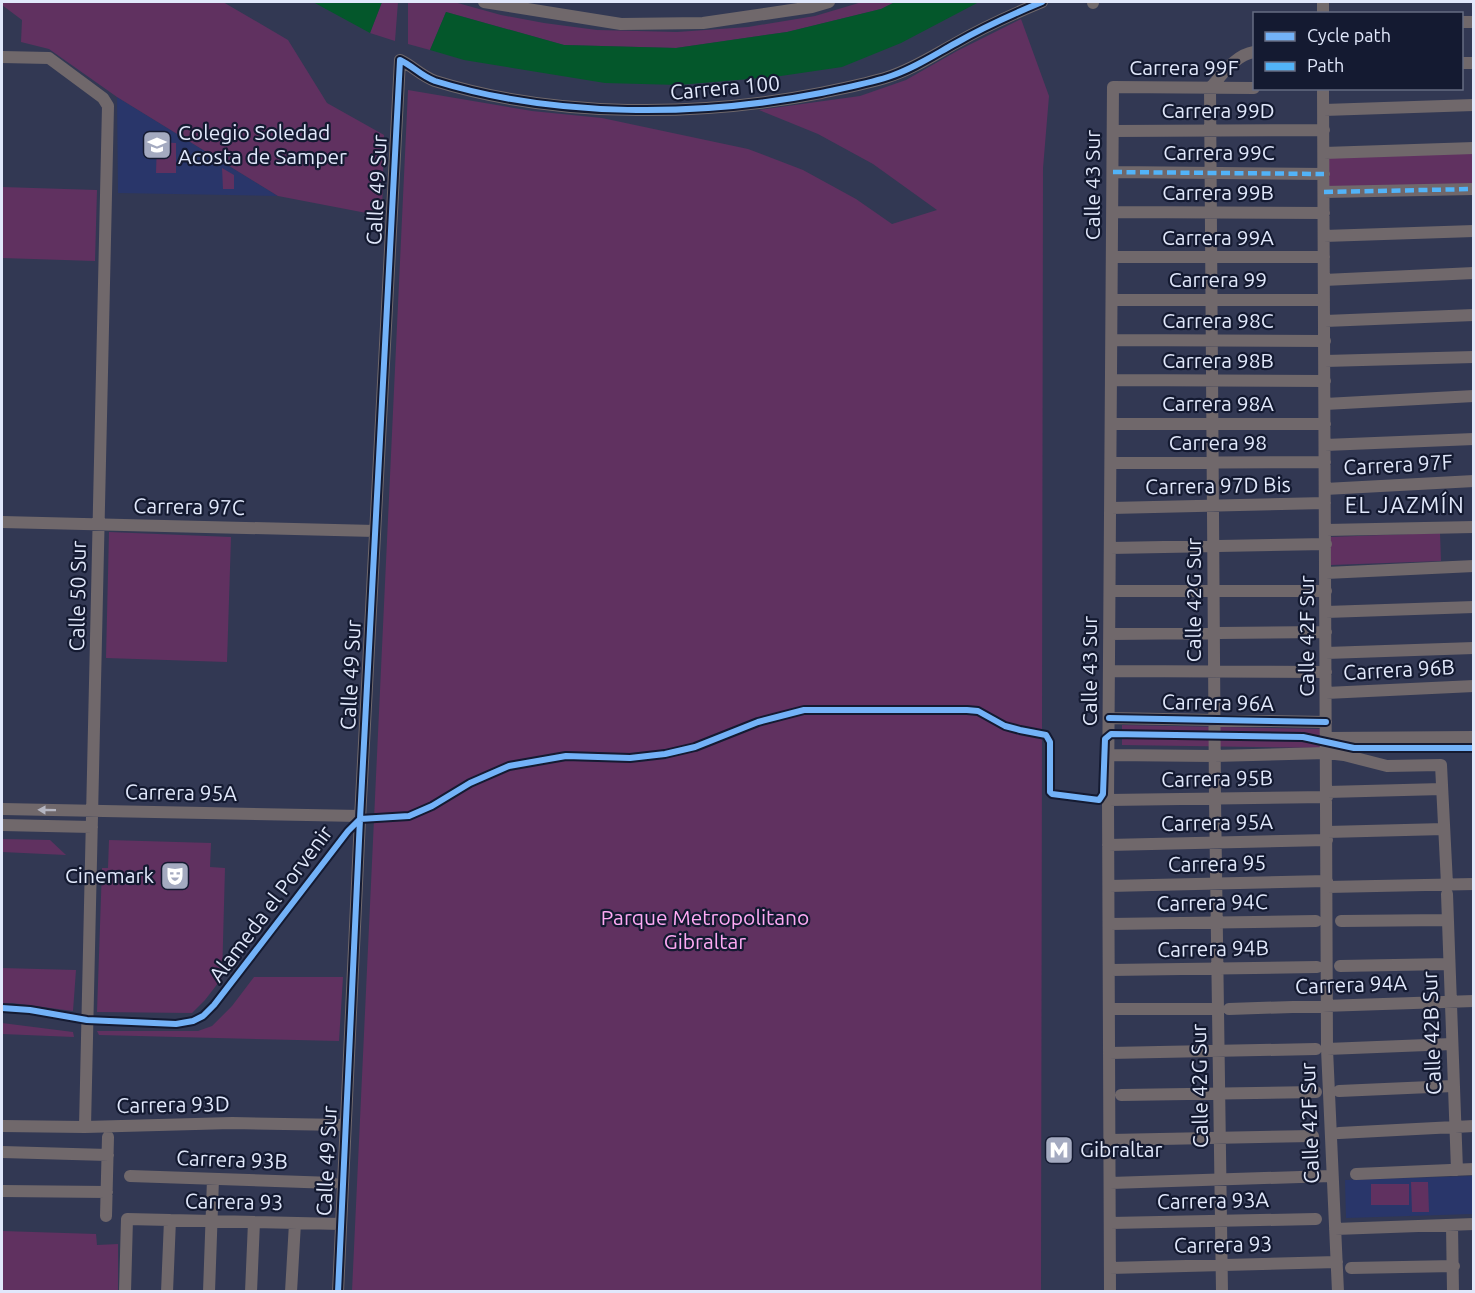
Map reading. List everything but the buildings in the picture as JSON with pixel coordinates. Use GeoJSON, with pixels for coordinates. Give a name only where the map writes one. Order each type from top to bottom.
{"type":"FeatureCollection","features":[{"type":"Feature","properties":{"kind":"street"},"geometry":{"type":"LineString","coordinates":[[484,2],[621,24],[703,23],[812,7],[830,2]]}},
{"type":"Feature","properties":{"kind":"street","name":"Carrera 100"},"geometry":{"type":"LineString","coordinates":[[400,60],[435,81],[508,98],[580,108],[661,110],[770,103],[888,77],[920,64],[988,26],[1042,2]]}},
{"type":"Feature","properties":{"kind":"street"},"geometry":{"type":"LineString","coordinates":[[1210,88],[1232,63],[1246,53],[1253,52]]}},
{"type":"Feature","properties":{"kind":"street","name":"Calle 50 Sur"},"geometry":{"type":"LineString","coordinates":[[2,57],[49,58],[104,98],[108,106],[85,1127]]}},
{"type":"Feature","properties":{"kind":"street","name":"Calle 49 Sur"},"geometry":{"type":"LineString","coordinates":[[338,1292],[360,816],[400,60]]}},
{"type":"Feature","properties":{"kind":"street","name":"Carrera 99F"},"geometry":{"type":"LineString","coordinates":[[1113,87],[1253,88]]}},
{"type":"Feature","properties":{"kind":"street","name":"Calle 43 Sur"},"geometry":{"type":"LineString","coordinates":[[1110,1292],[1108,800],[1113,87]]}},
{"type":"Feature","properties":{"kind":"street","name":"Calle 42G Sur"},"geometry":{"type":"LineString","coordinates":[[1210,88],[1215,843],[1217,968],[1223,1009],[1218,1050],[1222,1179],[1222,1292]]}},
{"type":"Feature","properties":{"kind":"street","name":"Calle 42F Sur"},"geometry":{"type":"LineString","coordinates":[[1323,90],[1327,1005],[1321,1049],[1338,1292]]}},
{"type":"Feature","properties":{"kind":"street"},"geometry":{"type":"LineString","coordinates":[[1324,110],[1473,105]]}},
{"type":"Feature","properties":{"kind":"street","name":"Carrera 99D"},"geometry":{"type":"LineString","coordinates":[[1113,131],[1324,130]]}},
{"type":"Feature","properties":{"kind":"street"},"geometry":{"type":"LineString","coordinates":[[1324,153],[1473,148]]}},
{"type":"Feature","properties":{"kind":"street","name":"Carrera 99C"},"geometry":{"type":"LineString","coordinates":[[1113,172],[1324,174]]}},
{"type":"Feature","properties":{"kind":"street"},"geometry":{"type":"LineString","coordinates":[[1324,192],[1473,189]]}},
{"type":"Feature","properties":{"kind":"street","name":"Carrera 99B"},"geometry":{"type":"LineString","coordinates":[[1113,212],[1324,213]]}},
{"type":"Feature","properties":{"kind":"street"},"geometry":{"type":"LineString","coordinates":[[1324,236],[1473,231]]}},
{"type":"Feature","properties":{"kind":"street","name":"Carrera 99A"},"geometry":{"type":"LineString","coordinates":[[1112,257],[1324,257]]}},
{"type":"Feature","properties":{"kind":"street"},"geometry":{"type":"LineString","coordinates":[[1324,280],[1473,273]]}},
{"type":"Feature","properties":{"kind":"street","name":"Carrera 99"},"geometry":{"type":"LineString","coordinates":[[1112,300],[1324,300]]}},
{"type":"Feature","properties":{"kind":"street"},"geometry":{"type":"LineString","coordinates":[[1325,321],[1473,315]]}},
{"type":"Feature","properties":{"kind":"street","name":"Carrera 98C"},"geometry":{"type":"LineString","coordinates":[[1112,340],[1325,340]]}},
{"type":"Feature","properties":{"kind":"street"},"geometry":{"type":"LineString","coordinates":[[1325,361],[1473,357]]}},
{"type":"Feature","properties":{"kind":"street","name":"Carrera 98B"},"geometry":{"type":"LineString","coordinates":[[1112,380],[1325,381]]}},
{"type":"Feature","properties":{"kind":"street"},"geometry":{"type":"LineString","coordinates":[[1325,404],[1473,396]]}},
{"type":"Feature","properties":{"kind":"street","name":"Carrera 98A"},"geometry":{"type":"LineString","coordinates":[[1111,424],[1325,424]]}},
{"type":"Feature","properties":{"kind":"street"},"geometry":{"type":"LineString","coordinates":[[1325,445],[1473,439]]}},
{"type":"Feature","properties":{"kind":"street","name":"Carrera 98"},"geometry":{"type":"LineString","coordinates":[[1111,463],[1325,462]]}},
{"type":"Feature","properties":{"kind":"street","name":"Carrera 97F"},"geometry":{"type":"LineString","coordinates":[[1325,489],[1473,481]]}},
{"type":"Feature","properties":{"kind":"street","name":"Carrera 97D Bis"},"geometry":{"type":"LineString","coordinates":[[1111,508],[1325,503]]}},
{"type":"Feature","properties":{"kind":"street","name":"Carrera 97C"},"geometry":{"type":"LineString","coordinates":[[2,522],[375,531]]}},
{"type":"Feature","properties":{"kind":"street"},"geometry":{"type":"LineString","coordinates":[[1326,530],[1473,527]]}},
{"type":"Feature","properties":{"kind":"street"},"geometry":{"type":"LineString","coordinates":[[1110,548],[1326,544]]}},
{"type":"Feature","properties":{"kind":"street"},"geometry":{"type":"LineString","coordinates":[[1326,573],[1473,566]]}},
{"type":"Feature","properties":{"kind":"street"},"geometry":{"type":"LineString","coordinates":[[1110,591],[1326,591]]}},
{"type":"Feature","properties":{"kind":"street"},"geometry":{"type":"LineString","coordinates":[[1326,612],[1473,607]]}},
{"type":"Feature","properties":{"kind":"street"},"geometry":{"type":"LineString","coordinates":[[1110,634],[1326,632]]}},
{"type":"Feature","properties":{"kind":"street"},"geometry":{"type":"LineString","coordinates":[[1326,653],[1473,648]]}},
{"type":"Feature","properties":{"kind":"street"},"geometry":{"type":"LineString","coordinates":[[1110,671],[1326,672]]}},
{"type":"Feature","properties":{"kind":"street","name":"Carrera 96B"},"geometry":{"type":"LineString","coordinates":[[1326,693],[1473,686]]}},
{"type":"Feature","properties":{"kind":"street","name":"Carrera 96A"},"geometry":{"type":"LineString","coordinates":[[1109,718],[1326,722]]}},
{"type":"Feature","properties":{"kind":"street"},"geometry":{"type":"LineString","coordinates":[[1326,738],[1473,737]]}},
{"type":"Feature","properties":{"kind":"street"},"geometry":{"type":"LineString","coordinates":[[1109,755],[1214,756],[1327,753]]}},
{"type":"Feature","properties":{"kind":"street","name":"Calle 42B Sur"},"geometry":{"type":"LineString","coordinates":[[1327,753],[1387,765],[1441,765],[1457,1170]]}},
{"type":"Feature","properties":{"kind":"street","name":"Carrera 95B"},"geometry":{"type":"LineString","coordinates":[[1108,800],[1442,789]]}},
{"type":"Feature","properties":{"kind":"street","name":"Carrera 95A"},"geometry":{"type":"LineString","coordinates":[[2,809],[360,816]]}},
{"type":"Feature","properties":{"kind":"street"},"geometry":{"type":"LineString","coordinates":[[2,825],[92,827]]}},
{"type":"Feature","properties":{"kind":"street","name":"Carrera 95A"},"geometry":{"type":"LineString","coordinates":[[1108,845],[1215,843],[1444,829]]}},
{"type":"Feature","properties":{"kind":"street","name":"Carrera 95"},"geometry":{"type":"LineString","coordinates":[[1108,886],[1216,883],[1327,884],[1447,889],[1473,884]]}},
{"type":"Feature","properties":{"kind":"street"},"geometry":{"type":"LineString","coordinates":[[1341,921],[1448,920]]}},
{"type":"Feature","properties":{"kind":"street","name":"Carrera 94C"},"geometry":{"type":"LineString","coordinates":[[1109,924],[1316,921]]}},
{"type":"Feature","properties":{"kind":"street"},"geometry":{"type":"LineString","coordinates":[[1340,966],[1449,964]]}},
{"type":"Feature","properties":{"kind":"street","name":"Carrera 94B"},"geometry":{"type":"LineString","coordinates":[[1110,970],[1317,967]]}},
{"type":"Feature","properties":{"kind":"street","name":"Carrera 94A"},"geometry":{"type":"LineString","coordinates":[[1109,1010],[1223,1009],[1473,1001]]}},
{"type":"Feature","properties":{"kind":"street"},"geometry":{"type":"LineString","coordinates":[[1109,1053],[1452,1044]]}},
{"type":"Feature","properties":{"kind":"street"},"geometry":{"type":"LineString","coordinates":[[1339,1091],[1454,1086]]}},
{"type":"Feature","properties":{"kind":"street"},"geometry":{"type":"LineString","coordinates":[[1122,1095],[1316,1092]]}},
{"type":"Feature","properties":{"kind":"street","name":"Carrera 93D"},"geometry":{"type":"LineString","coordinates":[[2,1126],[85,1127],[232,1123],[345,1125]]}},
{"type":"Feature","properties":{"kind":"street"},"geometry":{"type":"LineString","coordinates":[[1339,1133],[1473,1126]]}},
{"type":"Feature","properties":{"kind":"street"},"geometry":{"type":"LineString","coordinates":[[1110,1140],[1220,1136],[1313,1136]]}},
{"type":"Feature","properties":{"kind":"street"},"geometry":{"type":"LineString","coordinates":[[106,1215],[108,1137]]}},
{"type":"Feature","properties":{"kind":"street"},"geometry":{"type":"LineString","coordinates":[[2,1152],[108,1155]]}},
{"type":"Feature","properties":{"kind":"street"},"geometry":{"type":"LineString","coordinates":[[1356,1174],[1473,1169]]}},
{"type":"Feature","properties":{"kind":"street","name":"Carrera 93B"},"geometry":{"type":"LineString","coordinates":[[130,1176],[333,1183]]}},
{"type":"Feature","properties":{"kind":"street"},"geometry":{"type":"LineString","coordinates":[[1110,1183],[1331,1176]]}},
{"type":"Feature","properties":{"kind":"street"},"geometry":{"type":"LineString","coordinates":[[209,1292],[213,1179]]}},
{"type":"Feature","properties":{"kind":"street"},"geometry":{"type":"LineString","coordinates":[[2,1191],[107,1192]]}},
{"type":"Feature","properties":{"kind":"street","name":"Carrera 93"},"geometry":{"type":"LineString","coordinates":[[125,1292],[127,1218],[341,1224]]}},
{"type":"Feature","properties":{"kind":"street","name":"Carrera 93A"},"geometry":{"type":"LineString","coordinates":[[1110,1223],[1316,1219]]}},
{"type":"Feature","properties":{"kind":"street"},"geometry":{"type":"LineString","coordinates":[[167,1292],[170,1220]]}},
{"type":"Feature","properties":{"kind":"street"},"geometry":{"type":"LineString","coordinates":[[251,1292],[254,1222]]}},
{"type":"Feature","properties":{"kind":"street"},"geometry":{"type":"LineString","coordinates":[[291,1292],[295,1223]]}},
{"type":"Feature","properties":{"kind":"street"},"geometry":{"type":"LineString","coordinates":[[1452,1224],[1454,1292]]}},
{"type":"Feature","properties":{"kind":"street"},"geometry":{"type":"LineString","coordinates":[[1335,1229],[1473,1224]]}},
{"type":"Feature","properties":{"kind":"street","name":"Carrera 93"},"geometry":{"type":"LineString","coordinates":[[1110,1268],[1337,1262]]}},
{"type":"Feature","properties":{"kind":"street"},"geometry":{"type":"LineString","coordinates":[[1351,1268],[1454,1266]]}},
{"type":"Feature","properties":{"kind":"shaded area"},"geometry":{"type":"Polygon","coordinates":[[[313,2],[382,2],[370,33],[313,2]]]}},
{"type":"Feature","properties":{"kind":"shaded area"},"geometry":{"type":"Polygon","coordinates":[[[895,2],[979,2],[901,43],[842,67],[774,77],[679,85],[605,83],[464,60],[430,50],[446,12],[564,45],[676,48],[787,32],[881,9],[895,2]]]}},
{"type":"Feature","properties":{"kind":"shaded area","name":"Colegio Soledad Acosta de Samper"},"geometry":{"type":"Polygon","coordinates":[[[117,97],[278,196],[118,193],[117,97]]]}},
{"type":"Feature","properties":{"kind":"shaded area"},"geometry":{"type":"Polygon","coordinates":[[[1473,1176],[1473,1214],[1346,1218],[1345,1180],[1473,1176]]]}},
{"type":"Feature","properties":{"kind":"green space"},"geometry":{"type":"Polygon","coordinates":[[[2,2],[223,2],[288,40],[327,103],[384,135],[382,216],[278,196],[117,97],[49,49],[21,42],[22,20],[2,5],[2,2]]]}},
{"type":"Feature","properties":{"kind":"green space"},"geometry":{"type":"Polygon","coordinates":[[[382,2],[398,2],[395,41],[370,33],[382,2]]]}},
{"type":"Feature","properties":{"kind":"green space"},"geometry":{"type":"Polygon","coordinates":[[[408,2],[454,2],[501,15],[597,30],[677,32],[748,27],[815,16],[862,2],[895,2],[881,9],[787,32],[676,48],[564,45],[446,12],[430,50],[408,44],[408,2]]]}},
{"type":"Feature","properties":{"kind":"green space","name":"Parque Metropolitano Gibraltar"},"geometry":{"type":"Polygon","coordinates":[[[1021,19],[1049,96],[1043,168],[1041,1291],[352,1291],[408,90],[532,111],[602,118],[748,149],[803,170],[856,199],[892,224],[937,210],[873,164],[818,134],[759,110],[860,96],[906,80],[1021,19]]]}},
{"type":"Feature","properties":{"kind":"green space"},"geometry":{"type":"Polygon","coordinates":[[[157,142],[176,143],[176,173],[156,173],[157,142]]]}},
{"type":"Feature","properties":{"kind":"green space"},"geometry":{"type":"Polygon","coordinates":[[[1473,151],[1473,185],[1329,189],[1328,155],[1473,151]]]}},
{"type":"Feature","properties":{"kind":"green space"},"geometry":{"type":"Polygon","coordinates":[[[222,168],[234,175],[234,189],[223,189],[222,168]]]}},
{"type":"Feature","properties":{"kind":"green space"},"geometry":{"type":"Polygon","coordinates":[[[2,187],[97,190],[95,261],[2,258],[2,187]]]}},
{"type":"Feature","properties":{"kind":"green space"},"geometry":{"type":"Polygon","coordinates":[[[109,532],[231,537],[227,662],[106,658],[109,532]]]}},
{"type":"Feature","properties":{"kind":"green space"},"geometry":{"type":"Polygon","coordinates":[[[1440,533],[1441,561],[1331,565],[1329,537],[1440,533]]]}},
{"type":"Feature","properties":{"kind":"green space"},"geometry":{"type":"Polygon","coordinates":[[[1122,725],[1321,729],[1321,748],[1122,745],[1122,725]]]}},
{"type":"Feature","properties":{"kind":"green space"},"geometry":{"type":"Polygon","coordinates":[[[2,839],[50,840],[66,855],[2,852],[2,839]]]}},
{"type":"Feature","properties":{"kind":"green space"},"geometry":{"type":"Polygon","coordinates":[[[109,840],[211,843],[210,867],[225,868],[222,978],[192,1013],[97,1012],[102,868],[108,868],[109,840]]]}},
{"type":"Feature","properties":{"kind":"green space"},"geometry":{"type":"Polygon","coordinates":[[[2,968],[76,970],[73,1011],[12,1003],[2,1004],[2,968]]]}},
{"type":"Feature","properties":{"kind":"green space"},"geometry":{"type":"Polygon","coordinates":[[[254,977],[343,977],[339,1041],[99,1035],[97,1031],[198,1031],[212,1026],[232,1006],[254,977]]]}},
{"type":"Feature","properties":{"kind":"green space"},"geometry":{"type":"Polygon","coordinates":[[[2,1023],[73,1032],[74,1037],[2,1034],[2,1023]]]}},
{"type":"Feature","properties":{"kind":"green space"},"geometry":{"type":"Polygon","coordinates":[[[1411,1182],[1428,1182],[1429,1212],[1412,1212],[1411,1182]]]}},
{"type":"Feature","properties":{"kind":"green space"},"geometry":{"type":"Polygon","coordinates":[[[1371,1184],[1409,1184],[1409,1205],[1371,1205],[1371,1184]]]}},
{"type":"Feature","properties":{"kind":"green space"},"geometry":{"type":"Polygon","coordinates":[[[2,1231],[96,1234],[97,1245],[118,1244],[118,1291],[2,1291],[2,1231]]]}},
{"type":"Feature","properties":{"kind":"marked path"},"geometry":{"type":"LineString","coordinates":[[1113,172],[1324,174]]}},
{"type":"Feature","properties":{"kind":"marked path"},"geometry":{"type":"LineString","coordinates":[[1324,192],[1474,189]]}},
{"type":"Feature","properties":{"kind":"cycle path"},"geometry":{"type":"LineString","coordinates":[[338,1292],[360,819],[400,60],[435,81],[529,102],[627,110],[677,110],[726,106],[821,93],[888,77],[915,66],[988,26],[1042,2]]}},
{"type":"Feature","properties":{"kind":"cycle path","name":"Alameda el Porvenir"},"geometry":{"type":"LineString","coordinates":[[2,1008],[30,1010],[87,1020],[176,1024],[193,1021],[203,1016],[214,1005],[348,831],[360,819],[409,816],[432,806],[470,783],[509,766],[566,756],[630,758],[665,754],[695,747],[758,722],[804,710],[978,711],[1005,726],[1046,735],[1050,742],[1050,792],[1052,794],[1099,800],[1103,794],[1105,739],[1111,734],[1303,737],[1354,748],[1474,748]]}},
{"type":"Feature","properties":{"kind":"cycle path"},"geometry":{"type":"LineString","coordinates":[[1109,718],[1326,722]]}},
{"type":"Feature","properties":{"kind":"place","name":"Colegio Soledad Acosta de Samper"},"geometry":{"type":"Point","coordinates":[157,145]}},
{"type":"Feature","properties":{"kind":"place","name":"Cinemark"},"geometry":{"type":"Point","coordinates":[175,876]}},
{"type":"Feature","properties":{"kind":"place","name":"Gibraltar"},"geometry":{"type":"Point","coordinates":[1059,1150]}},
{"type":"Feature","properties":{"kind":"district","name":"EL JAZMÍN"},"geometry":{"type":"Point","coordinates":[1405,505]}}]}
